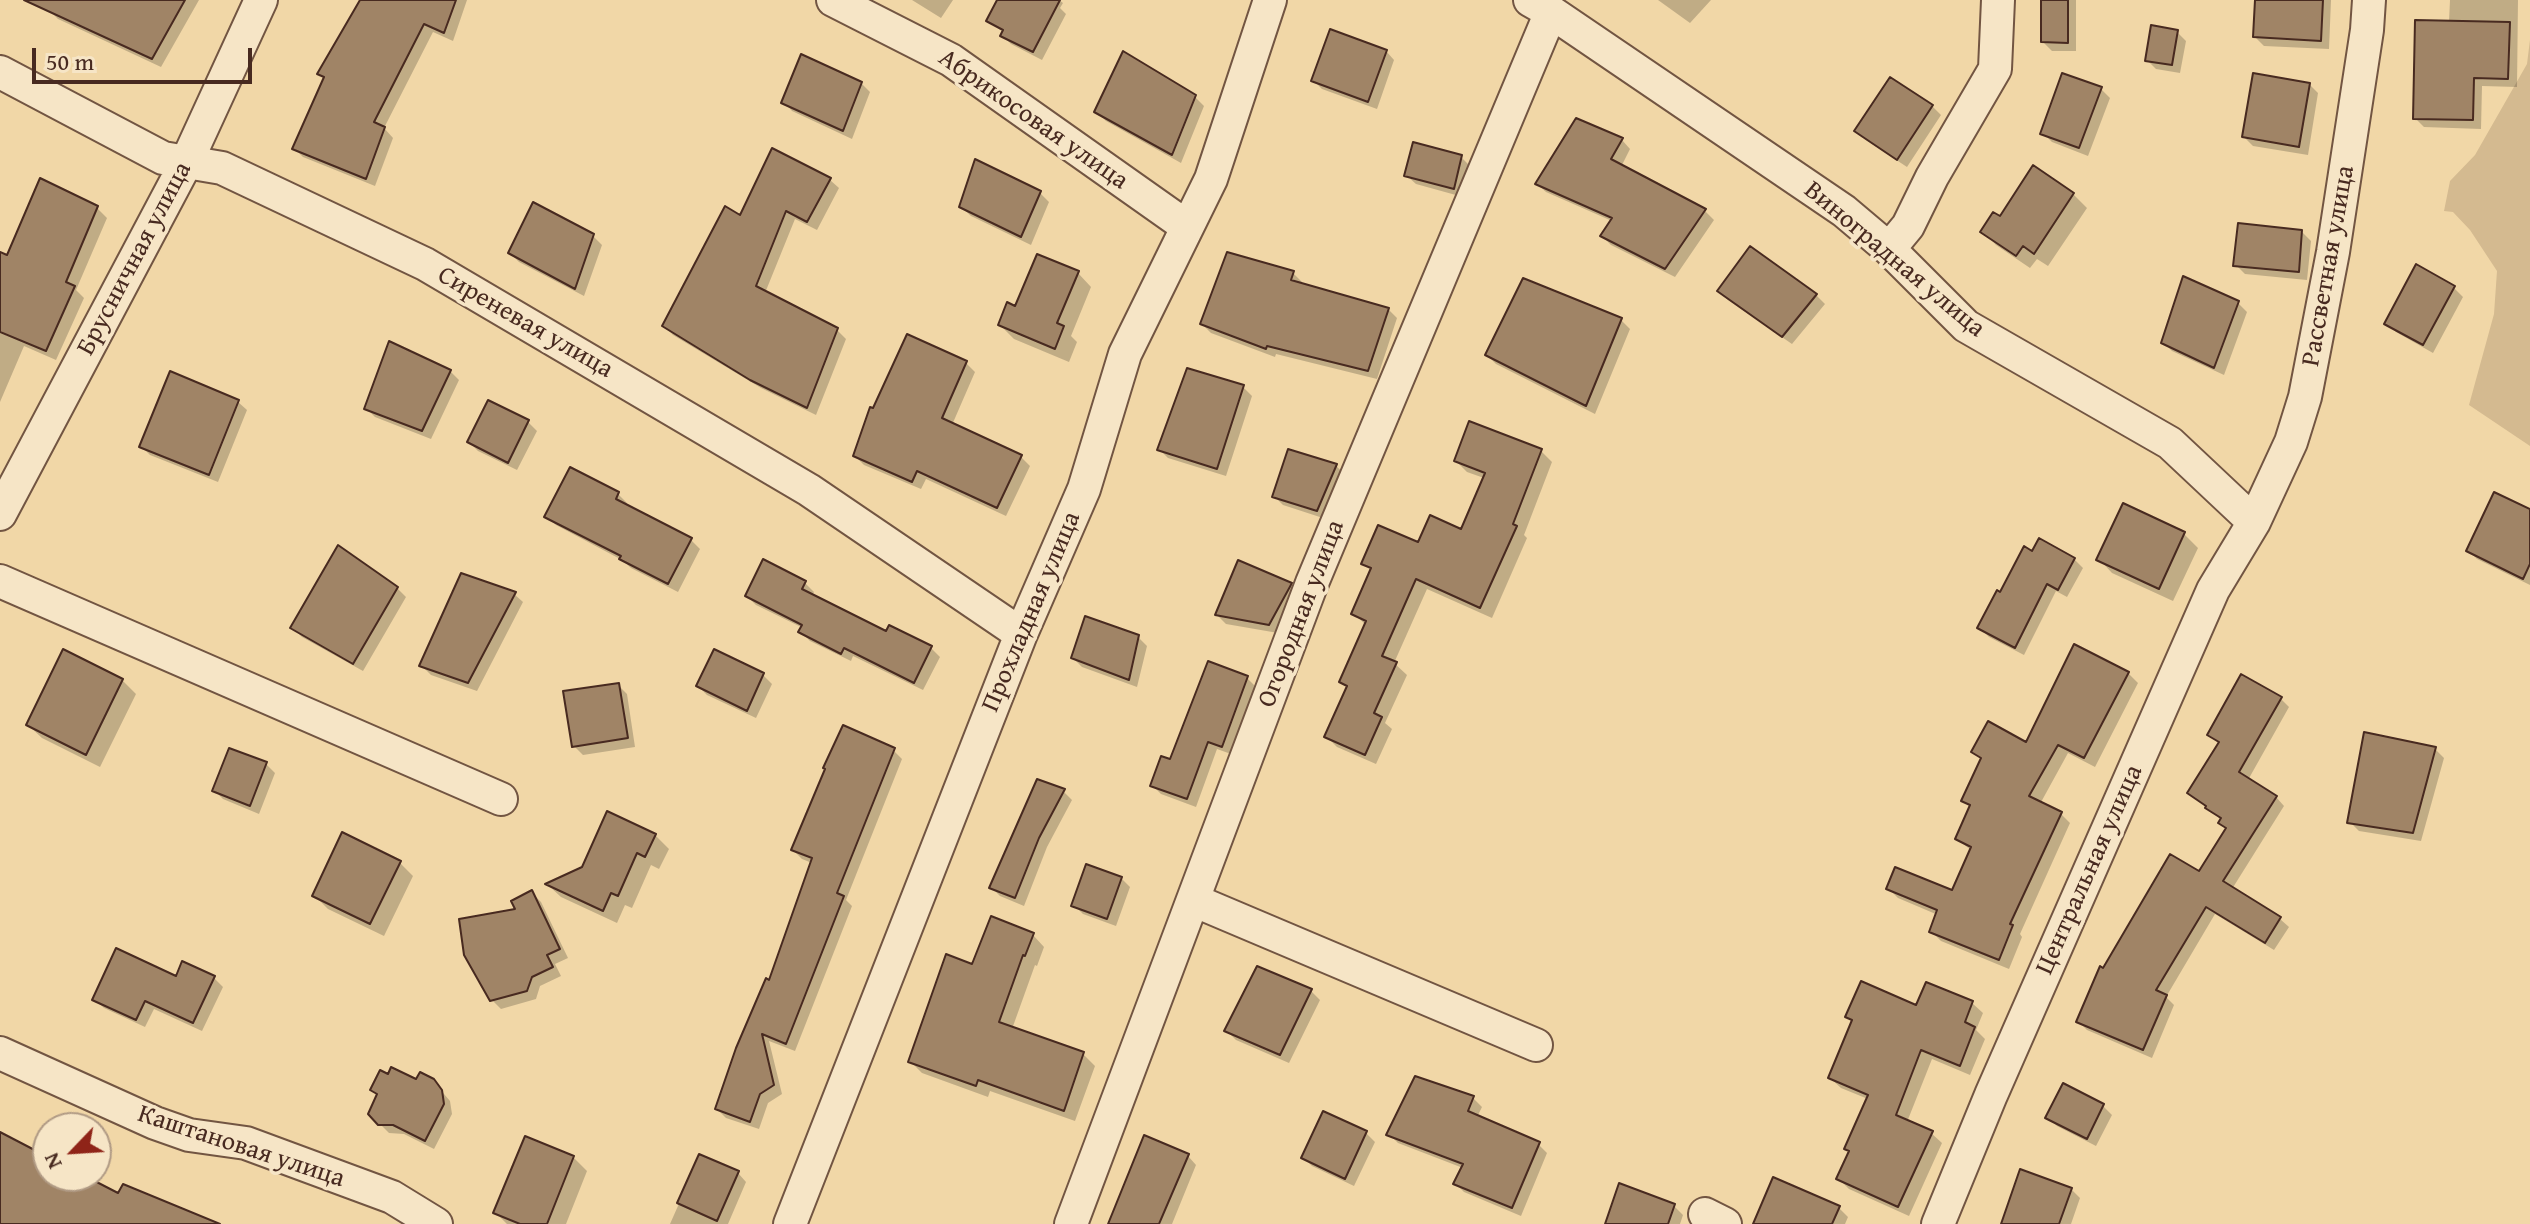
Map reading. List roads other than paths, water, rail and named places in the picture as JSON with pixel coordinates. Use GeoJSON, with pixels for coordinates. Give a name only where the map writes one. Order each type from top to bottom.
{"type":"FeatureCollection","features":[{"type":"Feature","properties":{"kind":"street","name":"Брусничная улица"},"geometry":{"type":"LineString","coordinates":[[0,514],[187,161],[261,0]]}},
{"type":"Feature","properties":{"kind":"street","name":"Абрикосовая улица"},"geometry":{"type":"LineString","coordinates":[[833,0],[951,60],[1186,226]]}},
{"type":"Feature","properties":{"kind":"street","name":"Прохладная улица"},"geometry":{"type":"LineString","coordinates":[[790,1224],[1021,634],[1084,489],[1125,354],[1211,179],[1270,0]]}},
{"type":"Feature","properties":{"kind":"street"},"geometry":{"type":"LineString","coordinates":[[1889,249],[1908,226],[1932,177],[1995,69],[1998,0]]}},
{"type":"Feature","properties":{"kind":"street","name":"Рассветная улица"},"geometry":{"type":"LineString","coordinates":[[2254,522],[2291,442],[2305,397],[2347,164],[2369,0]]}},
{"type":"Feature","properties":{"kind":"street","name":"Виноградная улица"},"geometry":{"type":"LineString","coordinates":[[1540,6],[1844,211],[1889,249],[1966,326],[2170,443],[2254,522]]}},
{"type":"Feature","properties":{"kind":"street","name":"Огородная улица"},"geometry":{"type":"LineString","coordinates":[[1071,1224],[1312,583],[1540,6]]}},
{"type":"Feature","properties":{"kind":"street","name":"Сиреневая улица"},"geometry":{"type":"LineString","coordinates":[[0,72],[163,158],[222,168],[425,264],[809,490],[1021,634]]}},
{"type":"Feature","properties":{"kind":"street","name":"Центральная улица"},"geometry":{"type":"LineString","coordinates":[[1938,1224],[1991,1095],[2213,590],[2254,522]]}},
{"type":"Feature","properties":{"kind":"street"},"geometry":{"type":"LineString","coordinates":[[0,581],[501,799]]}},
{"type":"Feature","properties":{"kind":"street"},"geometry":{"type":"LineString","coordinates":[[1193,900],[1536,1045]]}},
{"type":"Feature","properties":{"kind":"street","name":"Каштановая улица"},"geometry":{"type":"LineString","coordinates":[[0,1053],[155,1123],[189,1135],[246,1143],[392,1197],[436,1224]]}}]}
